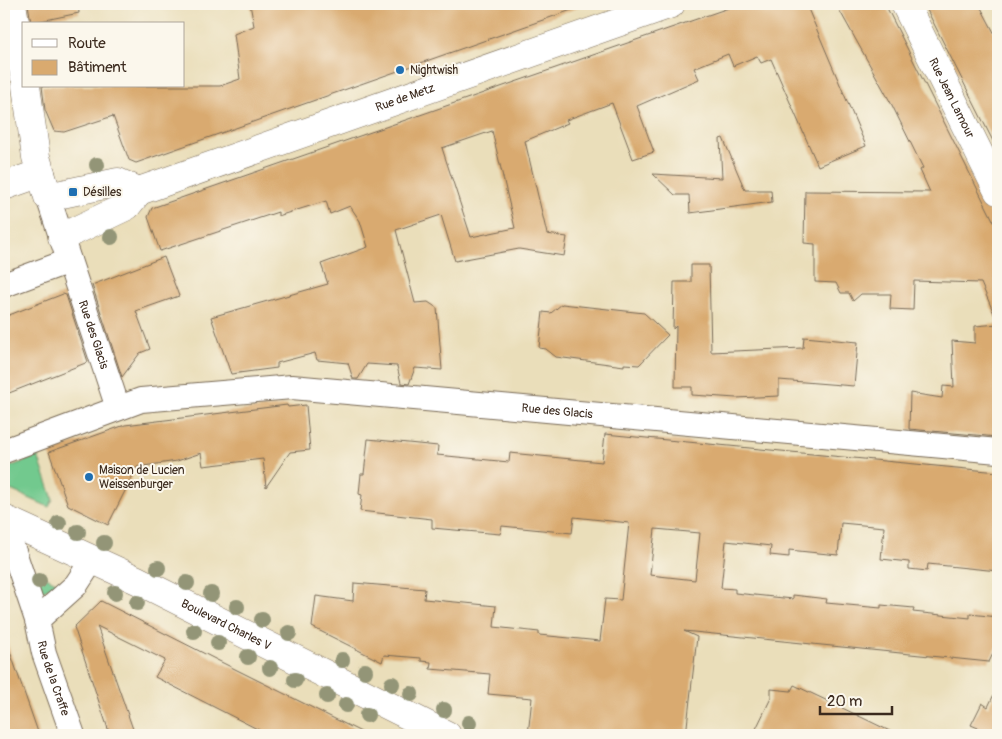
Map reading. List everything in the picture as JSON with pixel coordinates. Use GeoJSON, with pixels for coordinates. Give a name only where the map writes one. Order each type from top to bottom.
{"type":"FeatureCollection","features":[{"type":"Feature","properties":{"kind":"street"},"geometry":{"type":"LineString","coordinates":[[12,4],[22,63]]}},
{"type":"Feature","properties":{"kind":"street","name":"Rue de Metz"},"geometry":{"type":"LineString","coordinates":[[139,191],[671,4]]}},
{"type":"Feature","properties":{"kind":"street","name":"Rue Jean Lamour"},"geometry":{"type":"LineString","coordinates":[[905,4],[998,192]]}},
{"type":"Feature","properties":{"kind":"street"},"geometry":{"type":"LineString","coordinates":[[26,88],[36,157],[45,185]]}},
{"type":"Feature","properties":{"kind":"street"},"geometry":{"type":"LineString","coordinates":[[4,186],[118,182],[139,191],[127,206],[65,249],[4,285]]}},
{"type":"Feature","properties":{"kind":"street","name":"Rue des Glacis"},"geometry":{"type":"LineString","coordinates":[[45,185],[118,408]]}},
{"type":"Feature","properties":{"kind":"street","name":"Rue des Glacis"},"geometry":{"type":"LineString","coordinates":[[4,452],[141,400],[292,387],[998,451]]}},
{"type":"Feature","properties":{"kind":"street","name":"Boulevard Charles V"},"geometry":{"type":"LineString","coordinates":[[4,520],[92,559],[447,735]]}},
{"type":"Feature","properties":{"kind":"street","name":"Rue de la Craffe"},"geometry":{"type":"LineString","coordinates":[[4,520],[37,620],[44,653],[73,735]]}},
{"type":"Feature","properties":{"kind":"street"},"geometry":{"type":"LineString","coordinates":[[37,620],[76,585],[92,559]]}},
{"type":"Feature","properties":{"kind":"green space"},"geometry":{"type":"Polygon","coordinates":[[[38,456],[53,499],[49,507],[6,488],[4,483],[4,469],[38,456]]]}},
{"type":"Feature","properties":{"kind":"green space"},"geometry":{"type":"Polygon","coordinates":[[[30,569],[56,582],[56,585],[37,593],[30,569]]]}},
{"type":"Feature","properties":{"kind":"building"},"geometry":{"type":"Polygon","coordinates":[[[28,4],[78,4],[79,13],[31,22],[28,4]]]}},
{"type":"Feature","properties":{"kind":"building"},"geometry":{"type":"Polygon","coordinates":[[[250,4],[580,4],[580,7],[136,163],[129,160],[113,116],[64,132],[54,131],[45,110],[42,88],[185,88],[185,86],[220,86],[240,79],[234,34],[254,26],[250,4]]]}},
{"type":"Feature","properties":{"kind":"building"},"geometry":{"type":"Polygon","coordinates":[[[740,4],[806,4],[866,146],[818,166],[771,59],[761,63],[757,56],[733,66],[728,54],[694,68],[699,79],[637,106],[654,152],[633,159],[612,103],[566,120],[568,123],[525,141],[547,234],[567,237],[564,256],[519,249],[455,261],[441,215],[396,230],[415,303],[428,302],[437,308],[442,370],[415,368],[409,384],[401,383],[397,366],[367,364],[358,379],[353,379],[348,363],[317,360],[315,353],[277,363],[277,368],[231,374],[211,317],[328,284],[321,264],[368,247],[360,221],[350,206],[330,214],[326,201],[278,216],[278,212],[160,251],[148,217],[152,208],[740,4]],[[492,131],[442,148],[471,237],[515,228],[492,131]]]}},
{"type":"Feature","properties":{"kind":"building"},"geometry":{"type":"Polygon","coordinates":[[[836,4],[885,4],[998,230],[998,323],[981,283],[914,281],[913,310],[890,309],[891,294],[861,294],[853,301],[849,293],[841,293],[836,283],[815,282],[815,244],[804,243],[805,191],[930,192],[920,170],[923,168],[892,105],[836,4]]]}},
{"type":"Feature","properties":{"kind":"building"},"geometry":{"type":"Polygon","coordinates":[[[924,4],[979,4],[998,40],[998,151],[924,4]]]}},
{"type":"Feature","properties":{"kind":"building"},"geometry":{"type":"Polygon","coordinates":[[[723,138],[745,190],[771,190],[772,202],[690,213],[689,195],[675,195],[653,174],[722,178],[720,139],[723,138]]]}},
{"type":"Feature","properties":{"kind":"building"},"geometry":{"type":"Polygon","coordinates":[[[164,257],[179,296],[136,311],[150,349],[140,353],[122,377],[92,285],[164,257]]]}},
{"type":"Feature","properties":{"kind":"building"},"geometry":{"type":"Polygon","coordinates":[[[691,265],[709,265],[711,352],[803,348],[804,337],[858,342],[854,386],[779,380],[779,396],[736,398],[692,395],[692,387],[675,387],[676,326],[673,329],[674,282],[691,282],[691,265]]]}},
{"type":"Feature","properties":{"kind":"building"},"geometry":{"type":"Polygon","coordinates":[[[63,294],[66,295],[88,362],[4,395],[4,317],[63,294]]]}},
{"type":"Feature","properties":{"kind":"building"},"geometry":{"type":"Polygon","coordinates":[[[562,304],[644,313],[668,335],[639,365],[624,364],[624,366],[556,357],[546,349],[539,348],[543,312],[551,313],[562,304]]]}},
{"type":"Feature","properties":{"kind":"building"},"geometry":{"type":"Polygon","coordinates":[[[998,324],[998,437],[909,429],[910,393],[942,398],[943,386],[954,387],[952,341],[975,343],[975,326],[998,324]]]}},
{"type":"Feature","properties":{"kind":"building"},"geometry":{"type":"Polygon","coordinates":[[[287,405],[288,407],[306,405],[310,450],[290,452],[266,487],[263,459],[203,466],[201,453],[177,461],[137,467],[108,525],[68,505],[49,452],[125,425],[287,405]]]}},
{"type":"Feature","properties":{"kind":"building"},"geometry":{"type":"Polygon","coordinates":[[[605,434],[998,472],[998,571],[928,564],[927,571],[909,569],[909,562],[881,559],[884,527],[841,523],[838,555],[789,550],[789,557],[770,555],[771,546],[726,541],[721,588],[735,589],[735,593],[793,599],[793,595],[827,599],[826,603],[881,608],[881,605],[914,608],[913,612],[970,618],[970,614],[998,617],[998,643],[989,662],[684,631],[697,637],[686,735],[528,735],[532,698],[488,694],[490,674],[430,669],[431,662],[421,661],[421,658],[384,655],[382,662],[312,627],[316,596],[353,601],[354,583],[425,589],[424,599],[496,606],[494,627],[539,632],[539,635],[600,641],[605,599],[621,600],[629,523],[574,517],[572,533],[502,526],[500,534],[432,528],[432,519],[360,511],[362,495],[359,494],[361,474],[364,474],[368,439],[438,446],[437,455],[509,462],[510,453],[602,462],[605,434]],[[655,529],[650,575],[695,580],[700,533],[655,529]]]}},
{"type":"Feature","properties":{"kind":"building"},"geometry":{"type":"Polygon","coordinates":[[[101,601],[367,735],[269,735],[155,677],[165,660],[97,626],[135,735],[110,735],[74,627],[101,601]]]}},
{"type":"Feature","properties":{"kind":"building"},"geometry":{"type":"Polygon","coordinates":[[[4,643],[7,643],[39,735],[4,735],[4,643]]]}},
{"type":"Feature","properties":{"kind":"building"},"geometry":{"type":"Polygon","coordinates":[[[794,685],[898,735],[753,735],[771,698],[771,689],[791,691],[794,685]]]}},
{"type":"Feature","properties":{"kind":"building"},"geometry":{"type":"Polygon","coordinates":[[[998,686],[998,735],[974,735],[978,728],[971,725],[982,703],[988,707],[998,686]]]}},
{"type":"Feature","properties":{"kind":"place","name":"Nightwish"},"geometry":{"type":"Point","coordinates":[400,70]}},
{"type":"Feature","properties":{"kind":"place","name":"Désilles"},"geometry":{"type":"Point","coordinates":[73,192]}},
{"type":"Feature","properties":{"kind":"place","name":"Maison de Lucien Weissenburger"},"geometry":{"type":"Point","coordinates":[89,477]}}]}
